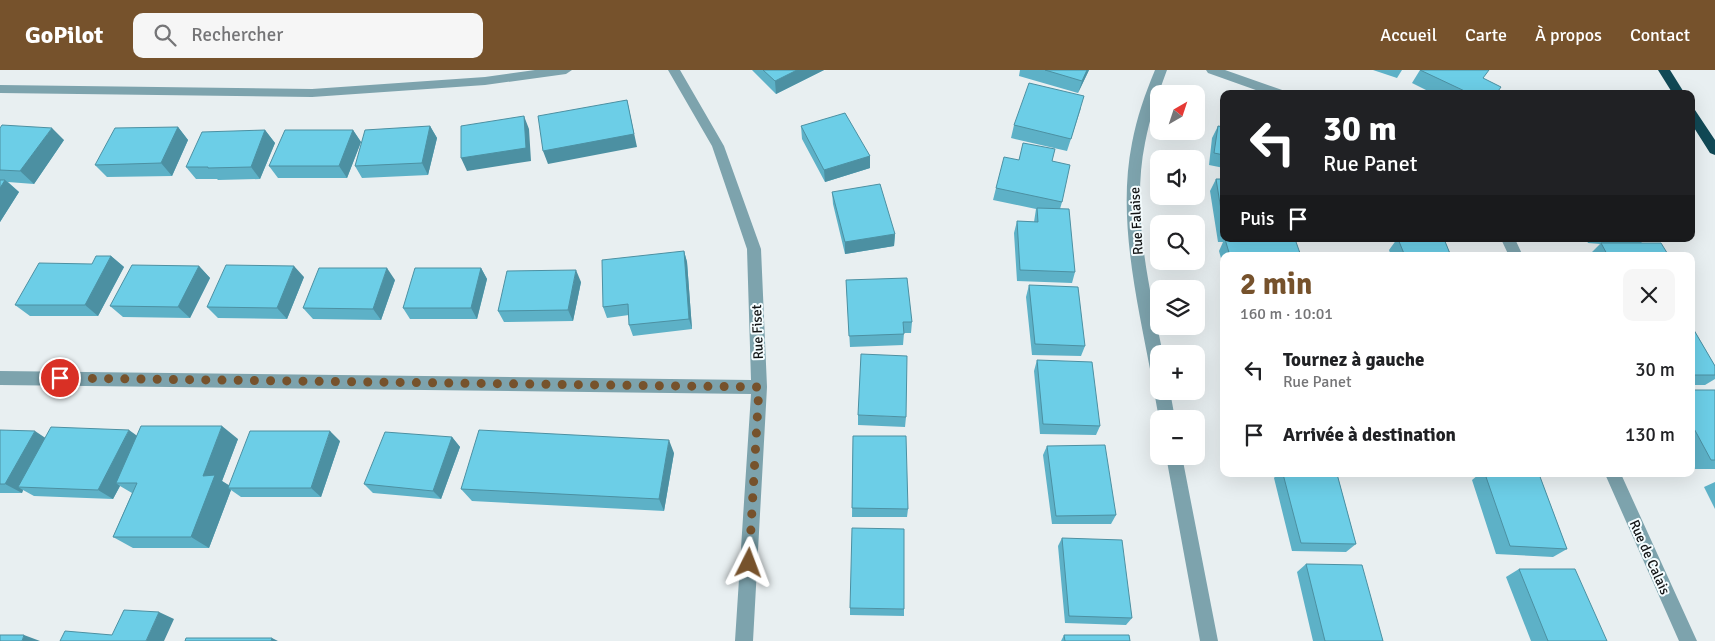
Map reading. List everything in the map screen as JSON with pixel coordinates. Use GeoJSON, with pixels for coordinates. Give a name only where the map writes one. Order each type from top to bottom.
{"type":"FeatureCollection","features":[{"type":"Feature","properties":{"kind":"highway"},"geometry":{"type":"LineString","coordinates":[[1664,70],[1676,90]]}},
{"type":"Feature","properties":{"kind":"highway"},"geometry":{"type":"LineString","coordinates":[[1695,119],[1715,150]]}},
{"type":"Feature","properties":{"kind":"street"},"geometry":{"type":"LineString","coordinates":[[0,89],[312,93],[484,81],[566,70]]}},
{"type":"Feature","properties":{"kind":"street","name":"Rue Fiset"},"geometry":{"type":"LineString","coordinates":[[674,70],[718,146],[754,249],[759,387],[744,641]]}},
{"type":"Feature","properties":{"kind":"street","name":"Rue Falaise"},"geometry":{"type":"LineString","coordinates":[[1154,345],[1138,261],[1132,195],[1134,170],[1142,124],[1160,70]]}},
{"type":"Feature","properties":{"kind":"street"},"geometry":{"type":"LineString","coordinates":[[1212,70],[1270,90]]}},
{"type":"Feature","properties":{"kind":"street"},"geometry":{"type":"LineString","coordinates":[[0,378],[759,387]]}},
{"type":"Feature","properties":{"kind":"street"},"geometry":{"type":"LineString","coordinates":[[1176,465],[1209,641]]}},
{"type":"Feature","properties":{"kind":"street","name":"Rue de Calais"},"geometry":{"type":"LineString","coordinates":[[1614,477],[1688,641]]}},
{"type":"Feature","properties":{"kind":"building"},"geometry":{"type":"Polygon","coordinates":[[[763,70],[797,70],[775,81],[763,70]]]}},
{"type":"Feature","properties":{"kind":"building"},"geometry":{"type":"Polygon","coordinates":[[[1045,70],[1087,70],[1082,81],[1045,70]]]}},
{"type":"Feature","properties":{"kind":"building"},"geometry":{"type":"Polygon","coordinates":[[[1420,70],[1489,70],[1483,78],[1501,87],[1499,90],[1462,90],[1420,70]]]}},
{"type":"Feature","properties":{"kind":"building"},"geometry":{"type":"Polygon","coordinates":[[[1029,83],[1084,96],[1071,139],[1014,125],[1029,83]]]}},
{"type":"Feature","properties":{"kind":"building"},"geometry":{"type":"Polygon","coordinates":[[[627,100],[634,134],[543,151],[538,116],[627,100]]]}},
{"type":"Feature","properties":{"kind":"building"},"geometry":{"type":"Polygon","coordinates":[[[845,113],[870,156],[824,170],[801,126],[845,113]]]}},
{"type":"Feature","properties":{"kind":"building"},"geometry":{"type":"Polygon","coordinates":[[[524,116],[526,148],[461,158],[461,126],[524,116]]]}},
{"type":"Feature","properties":{"kind":"building"},"geometry":{"type":"Polygon","coordinates":[[[2,125],[52,128],[20,171],[0,170],[0,128],[2,125]]]}},
{"type":"Feature","properties":{"kind":"building"},"geometry":{"type":"Polygon","coordinates":[[[430,126],[422,163],[355,166],[365,130],[430,126]]]}},
{"type":"Feature","properties":{"kind":"building"},"geometry":{"type":"Polygon","coordinates":[[[1218,126],[1220,126],[1220,154],[1214,153],[1218,126]]]}},
{"type":"Feature","properties":{"kind":"building"},"geometry":{"type":"Polygon","coordinates":[[[178,127],[161,163],[95,165],[115,128],[178,127]]]}},
{"type":"Feature","properties":{"kind":"building"},"geometry":{"type":"Polygon","coordinates":[[[265,130],[251,167],[186,167],[202,132],[265,130]]]}},
{"type":"Feature","properties":{"kind":"building"},"geometry":{"type":"Polygon","coordinates":[[[285,130],[353,130],[339,166],[269,166],[285,130]]]}},
{"type":"Feature","properties":{"kind":"building"},"geometry":{"type":"Polygon","coordinates":[[[1023,143],[1055,149],[1052,161],[1070,165],[1062,202],[996,188],[1004,157],[1019,160],[1023,143]]]}},
{"type":"Feature","properties":{"kind":"building"},"geometry":{"type":"Polygon","coordinates":[[[1216,179],[1220,179],[1220,204],[1216,179]]]}},
{"type":"Feature","properties":{"kind":"building"},"geometry":{"type":"Polygon","coordinates":[[[0,180],[5,180],[0,188],[0,180]]]}},
{"type":"Feature","properties":{"kind":"building"},"geometry":{"type":"Polygon","coordinates":[[[880,184],[895,234],[845,242],[832,192],[880,184]]]}},
{"type":"Feature","properties":{"kind":"building"},"geometry":{"type":"Polygon","coordinates":[[[1037,208],[1069,209],[1075,272],[1020,270],[1017,221],[1038,222],[1037,208]]]}},
{"type":"Feature","properties":{"kind":"building"},"geometry":{"type":"Polygon","coordinates":[[[1226,242],[1296,242],[1300,252],[1229,252],[1226,242]]]}},
{"type":"Feature","properties":{"kind":"building"},"geometry":{"type":"Polygon","coordinates":[[[1399,242],[1445,242],[1449,252],[1403,252],[1399,242]]]}},
{"type":"Feature","properties":{"kind":"building"},"geometry":{"type":"Polygon","coordinates":[[[1601,243],[1661,243],[1667,252],[1606,252],[1601,243]]]}},
{"type":"Feature","properties":{"kind":"building"},"geometry":{"type":"Polygon","coordinates":[[[684,251],[689,319],[629,325],[628,304],[603,307],[602,260],[684,251]]]}},
{"type":"Feature","properties":{"kind":"building"},"geometry":{"type":"Polygon","coordinates":[[[96,256],[111,256],[85,305],[15,305],[39,263],[92,264],[96,256]]]}},
{"type":"Feature","properties":{"kind":"building"},"geometry":{"type":"Polygon","coordinates":[[[132,265],[199,266],[178,307],[110,306],[132,265]]]}},
{"type":"Feature","properties":{"kind":"building"},"geometry":{"type":"Polygon","coordinates":[[[226,265],[294,266],[277,308],[207,307],[226,265]]]}},
{"type":"Feature","properties":{"kind":"building"},"geometry":{"type":"Polygon","coordinates":[[[319,268],[387,268],[373,309],[303,308],[319,268]]]}},
{"type":"Feature","properties":{"kind":"building"},"geometry":{"type":"Polygon","coordinates":[[[415,268],[481,268],[471,308],[403,308],[415,268]]]}},
{"type":"Feature","properties":{"kind":"building"},"geometry":{"type":"Polygon","coordinates":[[[576,270],[568,310],[498,311],[507,271],[576,270]]]}},
{"type":"Feature","properties":{"kind":"building"},"geometry":{"type":"Polygon","coordinates":[[[907,278],[912,322],[903,322],[904,334],[849,336],[846,280],[907,278]]]}},
{"type":"Feature","properties":{"kind":"building"},"geometry":{"type":"Polygon","coordinates":[[[1029,285],[1078,287],[1085,346],[1035,344],[1029,285]]]}},
{"type":"Feature","properties":{"kind":"building"},"geometry":{"type":"Polygon","coordinates":[[[1695,332],[1715,366],[1715,375],[1695,375],[1695,332]]]}},
{"type":"Feature","properties":{"kind":"building"},"geometry":{"type":"Polygon","coordinates":[[[861,354],[907,356],[906,417],[858,415],[861,354]]]}},
{"type":"Feature","properties":{"kind":"building"},"geometry":{"type":"Polygon","coordinates":[[[1037,360],[1092,362],[1100,426],[1043,424],[1037,360]]]}},
{"type":"Feature","properties":{"kind":"building"},"geometry":{"type":"Polygon","coordinates":[[[1695,390],[1715,390],[1715,460],[1711,460],[1695,430],[1695,390]]]}},
{"type":"Feature","properties":{"kind":"building"},"geometry":{"type":"Polygon","coordinates":[[[141,426],[222,426],[203,476],[215,475],[191,537],[113,537],[137,483],[116,483],[141,426]]]}},
{"type":"Feature","properties":{"kind":"building"},"geometry":{"type":"Polygon","coordinates":[[[51,427],[129,430],[98,490],[18,487],[51,427]]]}},
{"type":"Feature","properties":{"kind":"building"},"geometry":{"type":"Polygon","coordinates":[[[0,430],[35,431],[5,484],[0,484],[0,430]]]}},
{"type":"Feature","properties":{"kind":"building"},"geometry":{"type":"Polygon","coordinates":[[[479,430],[669,440],[659,499],[461,489],[479,430]]]}},
{"type":"Feature","properties":{"kind":"building"},"geometry":{"type":"Polygon","coordinates":[[[250,431],[330,431],[311,488],[228,488],[250,431]]]}},
{"type":"Feature","properties":{"kind":"building"},"geometry":{"type":"Polygon","coordinates":[[[385,432],[452,437],[433,491],[364,484],[385,432]]]}},
{"type":"Feature","properties":{"kind":"building"},"geometry":{"type":"Polygon","coordinates":[[[853,436],[906,436],[908,509],[852,508],[853,436]]]}},
{"type":"Feature","properties":{"kind":"building"},"geometry":{"type":"Polygon","coordinates":[[[1105,445],[1116,515],[1056,516],[1047,446],[1105,445]]]}},
{"type":"Feature","properties":{"kind":"building"},"geometry":{"type":"Polygon","coordinates":[[[1284,477],[1338,477],[1356,544],[1301,543],[1284,477]]]}},
{"type":"Feature","properties":{"kind":"building"},"geometry":{"type":"Polygon","coordinates":[[[1486,477],[1540,477],[1567,549],[1510,546],[1486,477]]]}},
{"type":"Feature","properties":{"kind":"building"},"geometry":{"type":"Polygon","coordinates":[[[852,528],[904,529],[904,609],[850,608],[852,528]]]}},
{"type":"Feature","properties":{"kind":"building"},"geometry":{"type":"Polygon","coordinates":[[[1062,538],[1122,540],[1132,618],[1069,616],[1062,538]]]}},
{"type":"Feature","properties":{"kind":"building"},"geometry":{"type":"Polygon","coordinates":[[[1306,564],[1362,565],[1383,641],[1325,641],[1306,564]]]}},
{"type":"Feature","properties":{"kind":"building"},"geometry":{"type":"Polygon","coordinates":[[[1519,569],[1575,569],[1607,641],[1548,641],[1519,569]]]}},
{"type":"Feature","properties":{"kind":"building"},"geometry":{"type":"Polygon","coordinates":[[[124,610],[159,612],[146,641],[60,641],[65,631],[112,635],[124,610]]]}},
{"type":"Feature","properties":{"kind":"building"},"geometry":{"type":"Polygon","coordinates":[[[0,635],[24,635],[22,641],[0,641],[0,635]]]}},
{"type":"Feature","properties":{"kind":"building"},"geometry":{"type":"Polygon","coordinates":[[[1064,635],[1129,635],[1130,641],[1065,641],[1064,635]]]}},
{"type":"Feature","properties":{"kind":"building"},"geometry":{"type":"Polygon","coordinates":[[[186,638],[272,638],[271,641],[185,641],[186,638]]]}},
{"type":"Feature","properties":{"kind":"route"},"geometry":{"type":"LineString","coordinates":[[60,378],[759,387],[749,563]]}}]}
